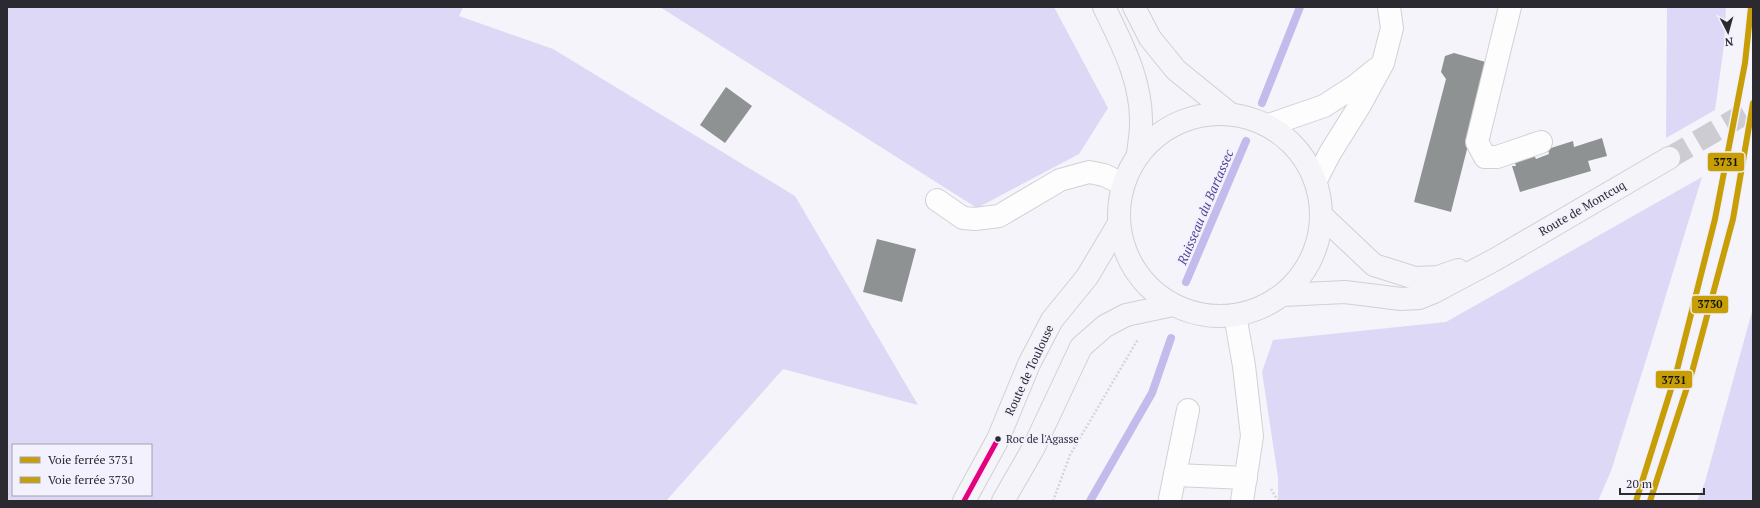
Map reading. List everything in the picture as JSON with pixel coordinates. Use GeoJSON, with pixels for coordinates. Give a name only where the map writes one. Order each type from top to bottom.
{"type":"FeatureCollection","features":[{"type":"Feature","properties":{"kind":"main road"},"geometry":{"type":"LineString","coordinates":[[1104,7],[1125,49],[1138,88],[1142,124],[1138,154],[1123,184],[1118,204],[1118,225],[1127,257],[1146,285],[1165,306]]}},
{"type":"Feature","properties":{"kind":"main road"},"geometry":{"type":"LineString","coordinates":[[1134,7],[1150,38],[1176,70],[1229,113]]}},
{"type":"Feature","properties":{"kind":"main road"},"geometry":{"type":"LineString","coordinates":[[1003,501],[1034,447],[1081,347],[1105,326],[1126,315],[1165,306],[1203,315],[1236,316],[1261,308],[1283,295],[1304,273],[1318,246],[1322,216],[1321,197],[1316,180],[1304,157],[1288,139],[1269,125],[1249,117],[1229,113],[1194,116],[1163,131],[1138,154]]}},
{"type":"Feature","properties":{"kind":"main road","name":"Route de Montcuq"},"geometry":{"type":"LineString","coordinates":[[1283,295],[1345,292],[1402,299],[1419,298],[1434,292],[1496,259],[1669,158]]}},
{"type":"Feature","properties":{"kind":"main road","name":"Route de Montcuq"},"geometry":{"type":"LineString","coordinates":[[1322,216],[1374,265],[1415,278],[1438,277],[1496,259]]}},
{"type":"Feature","properties":{"kind":"main road","name":"Route de Toulouse"},"geometry":{"type":"LineString","coordinates":[[964,501],[998,439],[1029,364],[1052,320],[1087,277],[1118,225]]}},
{"type":"Feature","properties":{"kind":"street"},"geometry":{"type":"LineString","coordinates":[[1316,180],[1330,152],[1360,105],[1383,63],[1392,28],[1389,7]]}},
{"type":"Feature","properties":{"kind":"street"},"geometry":{"type":"LineString","coordinates":[[1510,7],[1477,142],[1485,157],[1497,157],[1540,142]]}},
{"type":"Feature","properties":{"kind":"street"},"geometry":{"type":"LineString","coordinates":[[1269,125],[1324,106],[1355,86],[1383,63]]}},
{"type":"Feature","properties":{"kind":"street"},"geometry":{"type":"LineString","coordinates":[[937,200],[963,218],[975,219],[999,216],[1060,180],[1088,172],[1104,175],[1123,184]]}},
{"type":"Feature","properties":{"kind":"street"},"geometry":{"type":"LineString","coordinates":[[1236,316],[1244,366],[1252,436],[1242,501]]}},
{"type":"Feature","properties":{"kind":"street"},"geometry":{"type":"LineString","coordinates":[[1170,499],[1188,410]]}},
{"type":"Feature","properties":{"kind":"street"},"geometry":{"type":"LineString","coordinates":[[1175,475],[1246,478]]}},
{"type":"Feature","properties":{"kind":"path"},"geometry":{"type":"LineString","coordinates":[[1053,501],[1070,455],[1165,306]]}},
{"type":"Feature","properties":{"kind":"shaded area"},"geometry":{"type":"Polygon","coordinates":[[[7,7],[463,7],[459,16],[553,49],[795,196],[918,405],[783,369],[666,501],[7,501],[7,7]]]}},
{"type":"Feature","properties":{"kind":"shaded area"},"geometry":{"type":"Polygon","coordinates":[[[660,7],[1054,7],[1108,108],[1079,154],[977,208],[660,7]]]}},
{"type":"Feature","properties":{"kind":"shaded area"},"geometry":{"type":"Polygon","coordinates":[[[1667,7],[1726,7],[1724,45],[1715,110],[1666,138],[1667,7]]]}},
{"type":"Feature","properties":{"kind":"shaded area"},"geometry":{"type":"Polygon","coordinates":[[[1702,177],[1611,471],[1598,501],[1278,501],[1278,477],[1262,372],[1273,340],[1446,322],[1702,177]]]}},
{"type":"Feature","properties":{"kind":"shaded area"},"geometry":{"type":"Polygon","coordinates":[[[1753,308],[1753,501],[1697,501],[1705,482],[1753,308]]]}},
{"type":"Feature","properties":{"kind":"building"},"geometry":{"type":"Polygon","coordinates":[[[1454,53],[1489,63],[1451,212],[1414,202],[1446,79],[1441,72],[1445,56],[1454,53]]]}},
{"type":"Feature","properties":{"kind":"building"},"geometry":{"type":"Polygon","coordinates":[[[726,87],[752,106],[725,143],[700,125],[726,87]]]}},
{"type":"Feature","properties":{"kind":"building"},"geometry":{"type":"Polygon","coordinates":[[[1602,138],[1607,156],[1588,161],[1591,171],[1520,192],[1512,166],[1516,166],[1514,160],[1533,153],[1536,159],[1549,154],[1548,149],[1573,141],[1574,147],[1602,138]]]}},
{"type":"Feature","properties":{"kind":"building"},"geometry":{"type":"Polygon","coordinates":[[[877,239],[916,249],[902,302],[863,292],[877,239]]]}},
{"type":"Feature","properties":{"kind":"waterway","name":"Ruisseau du Bartassec"},"geometry":{"type":"LineString","coordinates":[[1262,103],[1300,7]]}},
{"type":"Feature","properties":{"kind":"waterway","name":"Ruisseau du Bartassec"},"geometry":{"type":"LineString","coordinates":[[1186,282],[1246,141]]}},
{"type":"Feature","properties":{"kind":"waterway","name":"Ruisseau du Bartassec"},"geometry":{"type":"LineString","coordinates":[[1090,501],[1152,393],[1171,338]]}},
{"type":"Feature","properties":{"kind":"tunnel"},"geometry":{"type":"LineString","coordinates":[[1669,158],[1753,109]]}},
{"type":"Feature","properties":{"kind":"rail line","name":"3731"},"geometry":{"type":"LineString","coordinates":[[1636,501],[1677,370],[1715,219],[1745,63],[1751,7]]}},
{"type":"Feature","properties":{"kind":"rail line","name":"3730"},"geometry":{"type":"LineString","coordinates":[[1650,501],[1692,372],[1733,219],[1753,103]]}},
{"type":"Feature","properties":{"kind":"transit line"},"geometry":{"type":"LineString","coordinates":[[964,501],[998,439]]}},
{"type":"Feature","properties":{"kind":"place","name":"Roc de l'Agasse"},"geometry":{"type":"Point","coordinates":[998,439]}}]}
